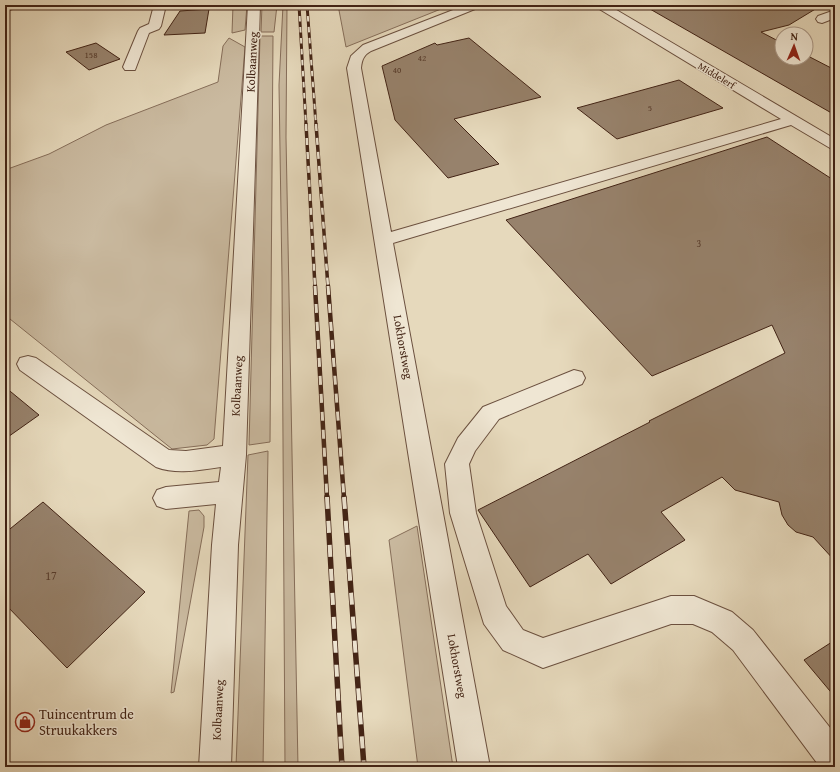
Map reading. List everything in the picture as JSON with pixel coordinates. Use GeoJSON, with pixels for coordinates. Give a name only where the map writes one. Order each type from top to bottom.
{"type":"FeatureCollection","features":[{"type":"Feature","properties":{"kind":"street"},"geometry":{"type":"LineString","coordinates":[[5,8],[16,5]]}},
{"type":"Feature","properties":{"kind":"street"},"geometry":{"type":"LineString","coordinates":[[130,67],[144,31],[155,26],[160,5]]}},
{"type":"Feature","properties":{"kind":"street","name":"Kolbaanweg"},"geometry":{"type":"LineString","coordinates":[[215,767],[225,545],[234,455],[254,5]]}},
{"type":"Feature","properties":{"kind":"street","name":"Lokhorstweg"},"geometry":{"type":"LineString","coordinates":[[474,767],[354,68],[355,60],[359,52],[476,5]]}},
{"type":"Feature","properties":{"kind":"street","name":"Middelerf"},"geometry":{"type":"LineString","coordinates":[[600,5],[835,145]]}},
{"type":"Feature","properties":{"kind":"street"},"geometry":{"type":"LineString","coordinates":[[822,19],[835,14]]}},
{"type":"Feature","properties":{"kind":"street"},"geometry":{"type":"LineString","coordinates":[[384,240],[792,120]]}},
{"type":"Feature","properties":{"kind":"street"},"geometry":{"type":"LineString","coordinates":[[28,364],[164,460],[186,461],[234,455]]}},
{"type":"Feature","properties":{"kind":"street"},"geometry":{"type":"LineString","coordinates":[[574,378],[492,412],[466,445],[457,464],[463,513],[494,614],[513,640],[543,653],[671,610],[694,610],[722,622],[743,640],[835,760]]}},
{"type":"Feature","properties":{"kind":"street"},"geometry":{"type":"LineString","coordinates":[[166,498],[230,492]]}},
{"type":"Feature","properties":{"kind":"shaded area"},"geometry":{"type":"Polygon","coordinates":[[[233,5],[247,5],[245,30],[232,33],[233,5]]]}},
{"type":"Feature","properties":{"kind":"shaded area"},"geometry":{"type":"Polygon","coordinates":[[[262,5],[277,5],[274,32],[261,32],[262,5]]]}},
{"type":"Feature","properties":{"kind":"shaded area"},"geometry":{"type":"Polygon","coordinates":[[[283,5],[287,5],[286,137],[298,767],[285,767],[282,278],[279,85],[283,5]]]}},
{"type":"Feature","properties":{"kind":"shaded area"},"geometry":{"type":"Polygon","coordinates":[[[338,5],[451,5],[346,47],[338,5]]]}},
{"type":"Feature","properties":{"kind":"shaded area"},"geometry":{"type":"Polygon","coordinates":[[[260,36],[273,36],[270,442],[249,445],[260,36]]]}},
{"type":"Feature","properties":{"kind":"shaded area"},"geometry":{"type":"Polygon","coordinates":[[[229,38],[245,47],[214,439],[207,445],[172,449],[5,315],[5,170],[49,154],[106,125],[218,82],[223,46],[229,38]]]}},
{"type":"Feature","properties":{"kind":"shaded area"},"geometry":{"type":"Polygon","coordinates":[[[268,451],[263,767],[236,767],[248,455],[268,451]]]}},
{"type":"Feature","properties":{"kind":"shaded area"},"geometry":{"type":"Polygon","coordinates":[[[199,510],[204,516],[204,527],[174,692],[171,693],[189,511],[199,510]]]}},
{"type":"Feature","properties":{"kind":"shaded area"},"geometry":{"type":"Polygon","coordinates":[[[417,526],[453,767],[418,767],[389,540],[417,526]]]}},
{"type":"Feature","properties":{"kind":"building"},"geometry":{"type":"Polygon","coordinates":[[[643,5],[822,5],[789,25],[774,26],[774,29],[761,32],[774,39],[774,66],[814,66],[814,59],[835,70],[835,115],[643,5]]]}},
{"type":"Feature","properties":{"kind":"building"},"geometry":{"type":"Polygon","coordinates":[[[209,9],[205,33],[164,35],[180,11],[209,9]]]}},
{"type":"Feature","properties":{"kind":"building"},"geometry":{"type":"Polygon","coordinates":[[[469,38],[541,97],[454,119],[499,164],[448,178],[395,120],[382,66],[435,43],[437,45],[469,38]]]}},
{"type":"Feature","properties":{"kind":"building"},"geometry":{"type":"Polygon","coordinates":[[[96,43],[120,59],[89,70],[66,52],[96,43]]]}},
{"type":"Feature","properties":{"kind":"building"},"geometry":{"type":"Polygon","coordinates":[[[679,80],[723,108],[617,139],[577,108],[679,80]]]}},
{"type":"Feature","properties":{"kind":"building"},"geometry":{"type":"Polygon","coordinates":[[[767,137],[835,181],[835,561],[813,537],[796,532],[788,525],[782,515],[779,502],[735,490],[722,477],[661,512],[685,540],[611,584],[588,554],[530,587],[478,510],[650,422],[649,421],[785,353],[772,325],[652,376],[506,220],[767,137]]]}},
{"type":"Feature","properties":{"kind":"building"},"geometry":{"type":"Polygon","coordinates":[[[5,387],[39,415],[5,439],[5,387]]]}},
{"type":"Feature","properties":{"kind":"building"},"geometry":{"type":"Polygon","coordinates":[[[43,502],[145,592],[67,668],[5,604],[5,533],[43,502]]]}},
{"type":"Feature","properties":{"kind":"building"},"geometry":{"type":"Polygon","coordinates":[[[835,640],[835,697],[804,660],[835,640]]]}},
{"type":"Feature","properties":{"kind":"railway"},"geometry":{"type":"LineString","coordinates":[[299,5],[306,125]]}},
{"type":"Feature","properties":{"kind":"railway"},"geometry":{"type":"LineString","coordinates":[[307,5],[316,125]]}},
{"type":"Feature","properties":{"kind":"railway"},"geometry":{"type":"LineString","coordinates":[[306,124],[315,287]]}},
{"type":"Feature","properties":{"kind":"railway"},"geometry":{"type":"LineString","coordinates":[[316,124],[328,287]]}},
{"type":"Feature","properties":{"kind":"railway"},"geometry":{"type":"LineString","coordinates":[[315,286],[327,498]]}},
{"type":"Feature","properties":{"kind":"railway"},"geometry":{"type":"LineString","coordinates":[[328,286],[344,498]]}},
{"type":"Feature","properties":{"kind":"railway"},"geometry":{"type":"LineString","coordinates":[[327,497],[342,767]]}},
{"type":"Feature","properties":{"kind":"railway"},"geometry":{"type":"LineString","coordinates":[[344,497],[364,767]]}},
{"type":"Feature","properties":{"kind":"place","name":"Tuincentrum de Struukakkers"},"geometry":{"type":"Point","coordinates":[25,722]}}]}
